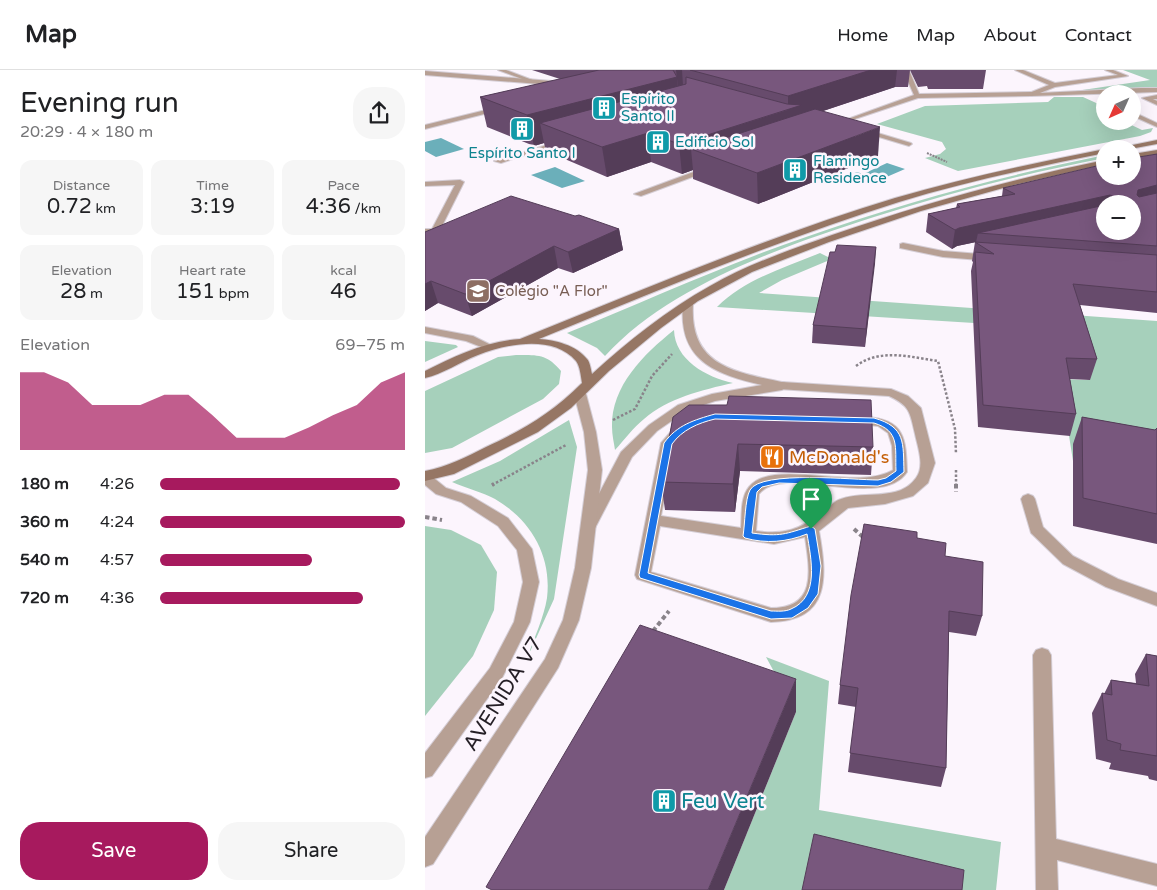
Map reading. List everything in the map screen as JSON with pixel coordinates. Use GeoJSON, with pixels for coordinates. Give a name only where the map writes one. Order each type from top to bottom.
{"type":"FeatureCollection","features":[{"type":"Feature","properties":{"kind":"main road"},"geometry":{"type":"LineString","coordinates":[[1141,144],[1156,141]]}},
{"type":"Feature","properties":{"kind":"main road"},"geometry":{"type":"LineString","coordinates":[[1141,155],[1157,152]]}},
{"type":"Feature","properties":{"kind":"main road"},"geometry":{"type":"LineString","coordinates":[[518,343],[702,269],[853,214],[954,184],[1096,153]]}},
{"type":"Feature","properties":{"kind":"main road"},"geometry":{"type":"LineString","coordinates":[[425,477],[449,471],[487,454],[534,429],[584,389],[658,324],[733,278],[777,258],[906,213],[988,190],[1096,164]]}},
{"type":"Feature","properties":{"kind":"main road"},"geometry":{"type":"LineString","coordinates":[[425,374],[489,347],[545,341],[567,348],[583,361],[584,389]]}},
{"type":"Feature","properties":{"kind":"street"},"geometry":{"type":"LineString","coordinates":[[501,70],[532,81]]}},
{"type":"Feature","properties":{"kind":"street"},"geometry":{"type":"LineString","coordinates":[[906,70],[917,96]]}},
{"type":"Feature","properties":{"kind":"street"},"geometry":{"type":"LineString","coordinates":[[1018,70],[1054,85]]}},
{"type":"Feature","properties":{"kind":"street"},"geometry":{"type":"LineString","coordinates":[[1031,94],[1054,85],[1125,76],[1108,70]]}},
{"type":"Feature","properties":{"kind":"street"},"geometry":{"type":"LineString","coordinates":[[425,74],[572,84]]}},
{"type":"Feature","properties":{"kind":"street"},"geometry":{"type":"LineString","coordinates":[[827,128],[917,96],[1091,94],[1120,90],[1157,91]]}},
{"type":"Feature","properties":{"kind":"street"},"geometry":{"type":"LineString","coordinates":[[1145,94],[1157,91]]}},
{"type":"Feature","properties":{"kind":"street"},"geometry":{"type":"LineString","coordinates":[[1157,97],[1145,98],[1157,103]]}},
{"type":"Feature","properties":{"kind":"street"},"geometry":{"type":"LineString","coordinates":[[425,127],[508,106]]}},
{"type":"Feature","properties":{"kind":"street"},"geometry":{"type":"LineString","coordinates":[[1141,118],[1157,125]]}},
{"type":"Feature","properties":{"kind":"street"},"geometry":{"type":"LineString","coordinates":[[840,123],[909,144]]}},
{"type":"Feature","properties":{"kind":"street"},"geometry":{"type":"LineString","coordinates":[[498,160],[573,139]]}},
{"type":"Feature","properties":{"kind":"street"},"geometry":{"type":"LineString","coordinates":[[638,194],[719,166]]}},
{"type":"Feature","properties":{"kind":"street"},"geometry":{"type":"LineString","coordinates":[[425,184],[460,182],[435,232],[425,232]]}},
{"type":"Feature","properties":{"kind":"street"},"geometry":{"type":"LineString","coordinates":[[903,246],[943,254],[1001,258]]}},
{"type":"Feature","properties":{"kind":"street"},"geometry":{"type":"LineString","coordinates":[[943,254],[972,247]]}},
{"type":"Feature","properties":{"kind":"street"},"geometry":{"type":"LineString","coordinates":[[653,520],[774,539],[793,536],[811,529],[844,503],[885,499],[908,493],[923,480],[928,463],[915,408],[904,399],[891,393],[782,386],[745,378],[705,358],[692,342],[687,324],[688,304]]}},
{"type":"Feature","properties":{"kind":"street"},"geometry":{"type":"LineString","coordinates":[[425,330],[469,338],[489,347]]}},
{"type":"Feature","properties":{"kind":"street"},"geometry":{"type":"LineString","coordinates":[[588,529],[626,455],[653,428],[682,408],[712,398],[745,390],[782,386]]}},
{"type":"Feature","properties":{"kind":"street","name":"AVENIDA V7"},"geometry":{"type":"LineString","coordinates":[[425,866],[430,849],[552,663],[571,620],[583,568],[595,470],[584,389]]}},
{"type":"Feature","properties":{"kind":"street"},"geometry":{"type":"LineString","coordinates":[[748,536],[751,498],[753,491],[759,484],[779,480],[878,483],[888,480],[900,472],[899,440],[894,430],[885,424],[874,421],[845,420]]}},
{"type":"Feature","properties":{"kind":"street"},"geometry":{"type":"LineString","coordinates":[[689,425],[677,432],[668,443],[643,575],[771,615],[792,614],[805,605],[813,594],[817,566],[811,529]]}},
{"type":"Feature","properties":{"kind":"street","name":"AVENIDA V7"},"geometry":{"type":"LineString","coordinates":[[425,477],[441,491],[466,499],[503,522],[524,549],[531,582],[521,622],[496,673],[425,769]]}},
{"type":"Feature","properties":{"kind":"street"},"geometry":{"type":"LineString","coordinates":[[1028,499],[1036,529],[1068,560],[1111,583],[1157,600]]}},
{"type":"Feature","properties":{"kind":"street"},"geometry":{"type":"LineString","coordinates":[[1042,655],[1047,890]]}},
{"type":"Feature","properties":{"kind":"street"},"geometry":{"type":"LineString","coordinates":[[1046,847],[1157,875]]}},
{"type":"Feature","properties":{"kind":"path"},"geometry":{"type":"LineString","coordinates":[[909,144],[951,164]]}},
{"type":"Feature","properties":{"kind":"path"},"geometry":{"type":"LineString","coordinates":[[855,366],[862,360],[884,354],[938,361],[955,429],[956,455]]}},
{"type":"Feature","properties":{"kind":"path"},"geometry":{"type":"LineString","coordinates":[[956,464],[956,492]]}},
{"type":"Feature","properties":{"kind":"path"},"geometry":{"type":"LineString","coordinates":[[425,517],[450,521]]}},
{"type":"Feature","properties":{"kind":"path"},"geometry":{"type":"LineString","coordinates":[[651,634],[687,589]]}},
{"type":"Feature","properties":{"kind":"green space"},"geometry":{"type":"Polygon","coordinates":[[[1123,70],[1157,70],[1157,88],[1141,89],[1141,85],[1116,85],[1150,80],[1123,70]]]}},
{"type":"Feature","properties":{"kind":"green space"},"geometry":{"type":"Polygon","coordinates":[[[1096,88],[1096,92],[1069,92],[1096,88]]]}},
{"type":"Feature","properties":{"kind":"green space"},"geometry":{"type":"Polygon","coordinates":[[[1054,97],[1083,97],[1096,103],[1096,130],[1142,130],[1153,128],[1151,132],[1140,136],[1119,140],[1096,140],[1096,144],[958,171],[925,158],[940,154],[946,149],[942,142],[877,124],[925,106],[1048,102],[1054,97]]]}},
{"type":"Feature","properties":{"kind":"green space"},"geometry":{"type":"Polygon","coordinates":[[[1096,157],[1096,160],[1018,177],[903,208],[839,228],[766,255],[695,288],[662,308],[632,331],[605,356],[597,348],[567,333],[745,259],[843,224],[954,191],[1096,157]]]}},
{"type":"Feature","properties":{"kind":"green space"},"geometry":{"type":"Polygon","coordinates":[[[820,253],[832,259],[782,280],[759,293],[1157,321],[1157,446],[1097,464],[1073,461],[1060,379],[1089,380],[974,323],[717,307],[728,297],[752,282],[820,253]]]}},
{"type":"Feature","properties":{"kind":"green space"},"geometry":{"type":"Polygon","coordinates":[[[674,330],[680,350],[694,366],[703,372],[733,383],[675,400],[653,412],[640,422],[615,450],[612,430],[613,412],[623,385],[641,360],[674,330]]]}},
{"type":"Feature","properties":{"kind":"green space"},"geometry":{"type":"Polygon","coordinates":[[[425,341],[456,345],[458,347],[425,362],[425,341]]]}},
{"type":"Feature","properties":{"kind":"green space"},"geometry":{"type":"Polygon","coordinates":[[[516,355],[536,356],[551,361],[561,371],[559,384],[543,399],[452,448],[425,453],[425,391],[498,357],[516,355]]]}},
{"type":"Feature","properties":{"kind":"green space"},"geometry":{"type":"Polygon","coordinates":[[[569,420],[577,447],[554,599],[528,656],[547,598],[548,583],[542,554],[529,528],[508,508],[495,499],[452,482],[500,461],[569,420]]]}},
{"type":"Feature","properties":{"kind":"green space"},"geometry":{"type":"Polygon","coordinates":[[[425,526],[451,530],[481,545],[497,572],[494,610],[473,656],[425,716],[425,526]]]}},
{"type":"Feature","properties":{"kind":"green space"},"geometry":{"type":"Polygon","coordinates":[[[766,657],[829,681],[819,810],[1001,842],[996,890],[724,890],[796,712],[766,657]]]}},
{"type":"Feature","properties":{"kind":"water"},"geometry":{"type":"Polygon","coordinates":[[[441,138],[464,149],[436,157],[425,151],[425,142],[441,138]]]}},
{"type":"Feature","properties":{"kind":"water"},"geometry":{"type":"Polygon","coordinates":[[[887,163],[905,169],[875,182],[852,174],[857,172],[863,174],[887,163]]]}},
{"type":"Feature","properties":{"kind":"water"},"geometry":{"type":"Polygon","coordinates":[[[555,167],[585,181],[562,188],[531,175],[555,167]]]}},
{"type":"Feature","properties":{"kind":"building"},"geometry":{"type":"Polygon","coordinates":[[[599,70],[673,70],[677,77],[527,115],[480,97],[599,70]]]}},
{"type":"Feature","properties":{"kind":"building"},"geometry":{"type":"Polygon","coordinates":[[[690,70],[871,70],[788,96],[690,70]]]}},
{"type":"Feature","properties":{"kind":"building"},"geometry":{"type":"Polygon","coordinates":[[[686,77],[787,104],[802,105],[679,144],[648,133],[602,147],[540,123],[686,84],[686,77]]]}},
{"type":"Feature","properties":{"kind":"building"},"geometry":{"type":"Polygon","coordinates":[[[815,109],[880,127],[757,173],[691,149],[815,109]]]}},
{"type":"Feature","properties":{"kind":"building"},"geometry":{"type":"Polygon","coordinates":[[[1157,154],[1157,185],[1138,190],[1137,195],[1096,195],[1096,198],[955,230],[928,214],[960,207],[957,204],[1015,194],[1003,188],[1096,166],[1096,185],[1141,185],[1141,157],[1157,154]]]}},
{"type":"Feature","properties":{"kind":"building"},"geometry":{"type":"Polygon","coordinates":[[[1157,193],[1157,246],[978,233],[1096,207],[1096,240],[1141,240],[1141,197],[1157,193]]]}},
{"type":"Feature","properties":{"kind":"building"},"geometry":{"type":"Polygon","coordinates":[[[511,196],[575,216],[579,215],[619,229],[568,252],[554,246],[465,294],[431,281],[425,284],[425,232],[511,196]]]}},
{"type":"Feature","properties":{"kind":"building"},"geometry":{"type":"Polygon","coordinates":[[[975,242],[1157,255],[1157,292],[1073,284],[1097,359],[1066,358],[1076,414],[983,405],[975,252],[994,254],[975,242]]]}},
{"type":"Feature","properties":{"kind":"building"},"geometry":{"type":"Polygon","coordinates":[[[837,245],[876,247],[866,329],[813,325],[830,252],[835,252],[837,245]]]}},
{"type":"Feature","properties":{"kind":"building"},"geometry":{"type":"Polygon","coordinates":[[[729,396],[871,400],[873,447],[738,444],[733,484],[661,482],[673,417],[689,405],[727,405],[729,396]]]}},
{"type":"Feature","properties":{"kind":"building"},"geometry":{"type":"Polygon","coordinates":[[[1082,417],[1155,430],[1157,428],[1157,514],[1083,498],[1082,417]]]}},
{"type":"Feature","properties":{"kind":"building"},"geometry":{"type":"Polygon","coordinates":[[[864,524],[917,532],[917,538],[946,543],[945,556],[983,562],[982,616],[949,611],[946,768],[850,753],[858,688],[840,685],[851,595],[864,524]]]}},
{"type":"Feature","properties":{"kind":"building","name":"Feu Vert"},"geometry":{"type":"Polygon","coordinates":[[[640,625],[796,679],[708,890],[492,890],[486,887],[640,625]]]}},
{"type":"Feature","properties":{"kind":"building"},"geometry":{"type":"Polygon","coordinates":[[[1146,654],[1157,656],[1157,756],[1120,750],[1121,744],[1107,740],[1102,693],[1112,695],[1111,680],[1149,686],[1146,654]]]}},
{"type":"Feature","properties":{"kind":"building"},"geometry":{"type":"Polygon","coordinates":[[[814,834],[964,870],[962,890],[802,890],[814,834]]]}},
{"type":"Feature","properties":{"kind":"place","name":"Espírito Santo II"},"geometry":{"type":"Point","coordinates":[604,108]}},
{"type":"Feature","properties":{"kind":"place","name":"Espírito Santo I"},"geometry":{"type":"Point","coordinates":[522,129]}},
{"type":"Feature","properties":{"kind":"place","name":"Edificio Sol"},"geometry":{"type":"Point","coordinates":[658,142]}},
{"type":"Feature","properties":{"kind":"place","name":"Flamingo Residence"},"geometry":{"type":"Point","coordinates":[795,170]}},
{"type":"Feature","properties":{"kind":"place","name":"Colégio \"A Flor\""},"geometry":{"type":"Point","coordinates":[478,291]}},
{"type":"Feature","properties":{"kind":"place","name":"McDonald's"},"geometry":{"type":"Point","coordinates":[772,457]}},
{"type":"Feature","properties":{"kind":"place","name":"Feu Vert"},"geometry":{"type":"Point","coordinates":[664,801]}},
{"type":"Feature","properties":{"kind":"route"},"geometry":{"type":"LineString","coordinates":[[715,417],[874,421],[885,424],[894,430],[899,440],[900,472],[888,480],[878,483],[779,480],[759,484],[753,491],[748,536],[774,539],[793,536],[811,529],[817,566],[813,594],[805,605],[792,614],[771,615],[643,575],[668,443],[677,432],[701,420],[715,417]]}}]}
